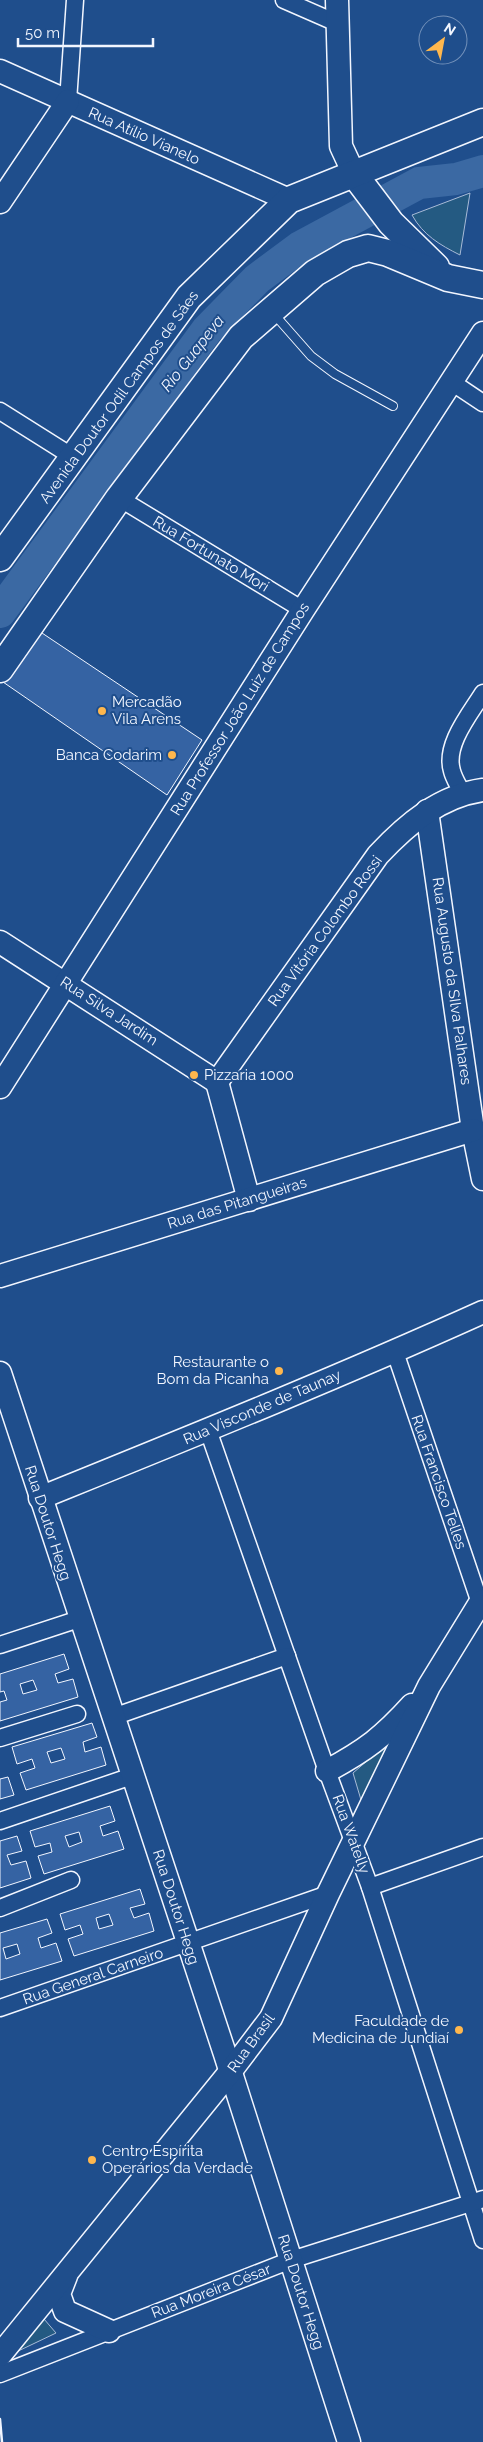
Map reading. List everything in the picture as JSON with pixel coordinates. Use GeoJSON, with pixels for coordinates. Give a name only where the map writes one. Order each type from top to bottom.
{"type":"FeatureCollection","features":[{"type":"Feature","properties":{"kind":"main road","name":"Avenida Doutor Odil Campos de Sáes"},"geometry":{"type":"LineString","coordinates":[[0,558],[189,297],[289,200],[359,180],[483,122]]}},
{"type":"Feature","properties":{"kind":"main road"},"geometry":{"type":"LineString","coordinates":[[359,180],[391,224],[448,278]]}},
{"type":"Feature","properties":{"kind":"main road"},"geometry":{"type":"LineString","coordinates":[[0,669],[119,498],[241,337],[315,273],[348,254],[368,248],[388,253],[448,278],[483,285]]}},
{"type":"Feature","properties":{"kind":"street"},"geometry":{"type":"LineString","coordinates":[[0,202],[68,101],[75,0]]}},
{"type":"Feature","properties":{"kind":"street"},"geometry":{"type":"LineString","coordinates":[[284,0],[339,24]]}},
{"type":"Feature","properties":{"kind":"street"},"geometry":{"type":"LineString","coordinates":[[337,0],[341,146],[359,180]]}},
{"type":"Feature","properties":{"kind":"street","name":"Rua Atílio Vianelo"},"geometry":{"type":"LineString","coordinates":[[0,71],[289,200]]}},
{"type":"Feature","properties":{"kind":"street","name":"Rua Professor João Luiz de Campos"},"geometry":{"type":"LineString","coordinates":[[0,1087],[303,610],[483,333]]}},
{"type":"Feature","properties":{"kind":"street"},"geometry":{"type":"LineString","coordinates":[[452,383],[483,403]]}},
{"type":"Feature","properties":{"kind":"street"},"geometry":{"type":"LineString","coordinates":[[0,411],[73,457]]}},
{"type":"Feature","properties":{"kind":"street","name":"Rua Fortunato Mori"},"geometry":{"type":"LineString","coordinates":[[119,498],[303,610]]}},
{"type":"Feature","properties":{"kind":"street","name":"Rua Vitória Colombo Rossi"},"geometry":{"type":"LineString","coordinates":[[217,1082],[378,855],[404,827],[427,811],[473,791],[451,770],[452,750],[464,722],[483,693]]}},
{"type":"Feature","properties":{"kind":"street","name":"Rua Augusto da SIlva Palhares"},"geometry":{"type":"LineString","coordinates":[[427,811],[483,1180]]}},
{"type":"Feature","properties":{"kind":"street","name":"Rua Silva Jardim"},"geometry":{"type":"LineString","coordinates":[[0,942],[217,1082]]}},
{"type":"Feature","properties":{"kind":"street"},"geometry":{"type":"LineString","coordinates":[[217,1082],[249,1200]]}},
{"type":"Feature","properties":{"kind":"street","name":"Rua das Pitangueiras"},"geometry":{"type":"LineString","coordinates":[[0,1276],[474,1130]]}},
{"type":"Feature","properties":{"kind":"street","name":"Rua Visconde de Taunay"},"geometry":{"type":"LineString","coordinates":[[40,1498],[395,1352],[483,1312]]}},
{"type":"Feature","properties":{"kind":"street","name":"Rua Francisco Telles"},"geometry":{"type":"LineString","coordinates":[[395,1352],[482,1605]]}},
{"type":"Feature","properties":{"kind":"street","name":"Rua Doutor Hegg"},"geometry":{"type":"LineString","coordinates":[[0,1374],[79,1619],[230,2072],[349,2442]]}},
{"type":"Feature","properties":{"kind":"street","name":"Rua Watelly"},"geometry":{"type":"LineString","coordinates":[[208,1430],[327,1771],[370,1887],[477,2201],[483,2240]]}},
{"type":"Feature","properties":{"kind":"street"},"geometry":{"type":"LineString","coordinates":[[327,1771],[360,1753],[385,1734],[429,1686],[482,1605]]}},
{"type":"Feature","properties":{"kind":"street"},"geometry":{"type":"LineString","coordinates":[[0,1645],[79,1619]]}},
{"type":"Feature","properties":{"kind":"street"},"geometry":{"type":"LineString","coordinates":[[113,1717],[287,1656]]}},
{"type":"Feature","properties":{"kind":"street","name":"Rua Brasil"},"geometry":{"type":"LineString","coordinates":[[0,2356],[230,2072],[271,2018],[328,1894],[429,1686]]}},
{"type":"Feature","properties":{"kind":"street"},"geometry":{"type":"LineString","coordinates":[[0,1738],[77,1714]]}},
{"type":"Feature","properties":{"kind":"street"},"geometry":{"type":"LineString","coordinates":[[0,1821],[132,1776]]}},
{"type":"Feature","properties":{"kind":"street"},"geometry":{"type":"LineString","coordinates":[[370,1887],[483,1846]]}},
{"type":"Feature","properties":{"kind":"street"},"geometry":{"type":"LineString","coordinates":[[0,1908],[71,1880]]}},
{"type":"Feature","properties":{"kind":"street","name":"Rua General Carneiro"},"geometry":{"type":"LineString","coordinates":[[0,2008],[328,1894]]}},
{"type":"Feature","properties":{"kind":"street","name":"Rua Moreira César"},"geometry":{"type":"LineString","coordinates":[[0,2374],[291,2260],[477,2201]]}},
{"type":"Feature","properties":{"kind":"street"},"geometry":{"type":"LineString","coordinates":[[67,2273],[59,2294],[66,2311],[109,2331]]}},
{"type":"Feature","properties":{"kind":"lane"},"geometry":{"type":"LineString","coordinates":[[271,311],[311,356],[335,374],[393,406]]}},
{"type":"Feature","properties":{"kind":"shaded area"},"geometry":{"type":"Polygon","coordinates":[[[470,193],[460,255],[433,239],[421,228],[412,215],[470,193]]]}},
{"type":"Feature","properties":{"kind":"shaded area"},"geometry":{"type":"Polygon","coordinates":[[[399,1733],[364,1810],[353,1773],[399,1733]]]}},
{"type":"Feature","properties":{"kind":"shaded area"},"geometry":{"type":"Polygon","coordinates":[[[44,2319],[56,2333],[12,2354],[44,2319]]]}},
{"type":"Feature","properties":{"kind":"building","name":"Mercadão Vila Arens"},"geometry":{"type":"Polygon","coordinates":[[[39,631],[202,740],[167,795],[3,682],[39,631]]]}},
{"type":"Feature","properties":{"kind":"building"},"geometry":{"type":"Polygon","coordinates":[[[64,1654],[69,1669],[55,1674],[58,1683],[73,1679],[78,1697],[0,1721],[0,1702],[7,1700],[4,1691],[0,1692],[0,1674],[64,1654]],[[33,1680],[20,1684],[23,1694],[37,1690],[33,1680]]]}},
{"type":"Feature","properties":{"kind":"building"},"geometry":{"type":"Polygon","coordinates":[[[92,1723],[97,1737],[83,1742],[85,1752],[101,1747],[106,1765],[26,1790],[20,1773],[35,1768],[32,1759],[17,1764],[12,1747],[92,1723]],[[61,1748],[47,1752],[51,1763],[65,1759],[61,1748]]]}},
{"type":"Feature","properties":{"kind":"building"},"geometry":{"type":"Polygon","coordinates":[[[8,1777],[14,1795],[0,1799],[0,1779],[8,1777]]]}},
{"type":"Feature","properties":{"kind":"building"},"geometry":{"type":"Polygon","coordinates":[[[110,1806],[115,1821],[100,1826],[103,1836],[118,1831],[124,1849],[44,1874],[38,1856],[52,1852],[50,1843],[35,1847],[30,1831],[110,1806]],[[79,1832],[65,1836],[69,1847],[82,1842],[79,1832]]]}},
{"type":"Feature","properties":{"kind":"building"},"geometry":{"type":"Polygon","coordinates":[[[17,1836],[22,1851],[7,1855],[11,1865],[26,1861],[31,1878],[0,1888],[0,1841],[17,1836]]]}},
{"type":"Feature","properties":{"kind":"building"},"geometry":{"type":"Polygon","coordinates":[[[140,1889],[145,1904],[130,1908],[134,1918],[149,1913],[154,1931],[74,1956],[68,1939],[83,1934],[80,1925],[65,1930],[60,1914],[140,1889]],[[109,1914],[96,1918],[99,1929],[113,1925],[109,1914]]]}},
{"type":"Feature","properties":{"kind":"building"},"geometry":{"type":"Polygon","coordinates":[[[47,1919],[52,1933],[38,1938],[41,1948],[56,1943],[62,1961],[0,1980],[0,1933],[47,1919]],[[17,1944],[3,1948],[6,1959],[20,1954],[17,1944]]]}},
{"type":"Feature","properties":{"kind":"waterway","name":"Rio Guapeva"},"geometry":{"type":"LineString","coordinates":[[0,612],[207,330],[257,279],[300,247],[419,183],[456,179],[483,171]]}},
{"type":"Feature","properties":{"kind":"wall"},"geometry":{"type":"LineString","coordinates":[[0,2419],[2,2442]]}},
{"type":"Feature","properties":{"kind":"place","name":"Mercadão Vila Arens"},"geometry":{"type":"Point","coordinates":[102,711]}},
{"type":"Feature","properties":{"kind":"place","name":"Banca Codarim"},"geometry":{"type":"Point","coordinates":[172,755]}},
{"type":"Feature","properties":{"kind":"place","name":"Pizzaria 1000"},"geometry":{"type":"Point","coordinates":[194,1075]}},
{"type":"Feature","properties":{"kind":"place","name":"Restaurante o Bom da Picanha"},"geometry":{"type":"Point","coordinates":[279,1371]}},
{"type":"Feature","properties":{"kind":"place","name":"Faculdade de Medicina de Jundiaí"},"geometry":{"type":"Point","coordinates":[459,2030]}},
{"type":"Feature","properties":{"kind":"place","name":"Centro Espírita Operários da Verdade"},"geometry":{"type":"Point","coordinates":[92,2160]}}]}
